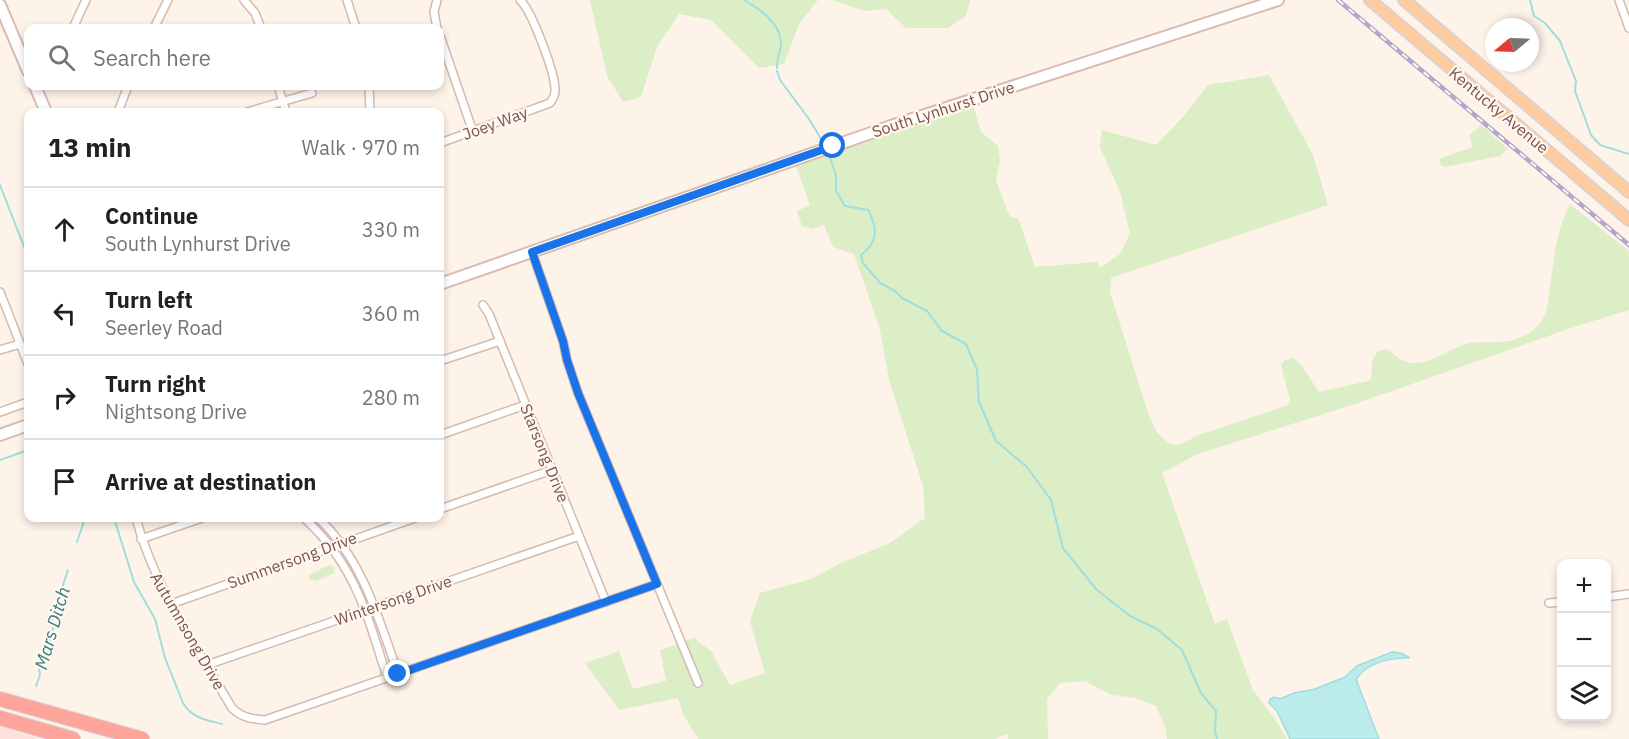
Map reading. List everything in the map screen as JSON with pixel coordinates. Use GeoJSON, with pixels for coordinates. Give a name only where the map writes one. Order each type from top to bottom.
{"type":"FeatureCollection","features":[{"type":"Feature","properties":{"kind":"highway"},"geometry":{"type":"LineString","coordinates":[[0,699],[142,739]]}},
{"type":"Feature","properties":{"kind":"highway"},"geometry":{"type":"LineString","coordinates":[[0,718],[73,739]]}},
{"type":"Feature","properties":{"kind":"main road","name":"South Lynhurst Drive"},"geometry":{"type":"LineString","coordinates":[[444,283],[820,150],[1278,0]]}},
{"type":"Feature","properties":{"kind":"main road","name":"Kentucky Avenue"},"geometry":{"type":"LineString","coordinates":[[1370,0],[1629,220]]}},
{"type":"Feature","properties":{"kind":"main road","name":"Kentucky Avenue"},"geometry":{"type":"LineString","coordinates":[[1402,1],[1629,192]]}},
{"type":"Feature","properties":{"kind":"main road"},"geometry":{"type":"LineString","coordinates":[[0,5],[24,62]]}},
{"type":"Feature","properties":{"kind":"main road"},"geometry":{"type":"LineString","coordinates":[[37,90],[44,108]]}},
{"type":"Feature","properties":{"kind":"main road"},"geometry":{"type":"LineString","coordinates":[[0,435],[24,426]]}},
{"type":"Feature","properties":{"kind":"street"},"geometry":{"type":"LineString","coordinates":[[75,24],[86,0]]}},
{"type":"Feature","properties":{"kind":"street"},"geometry":{"type":"LineString","coordinates":[[156,24],[168,0]]}},
{"type":"Feature","properties":{"kind":"street"},"geometry":{"type":"LineString","coordinates":[[244,0],[255,13],[259,24]]}},
{"type":"Feature","properties":{"kind":"street"},"geometry":{"type":"LineString","coordinates":[[347,0],[355,24]]}},
{"type":"Feature","properties":{"kind":"street"},"geometry":{"type":"LineString","coordinates":[[436,24],[434,12],[437,0]]}},
{"type":"Feature","properties":{"kind":"street","name":"Joey Way"},"geometry":{"type":"LineString","coordinates":[[444,142],[550,103],[554,99],[555,89],[551,73],[533,18],[520,0]]}},
{"type":"Feature","properties":{"kind":"street"},"geometry":{"type":"LineString","coordinates":[[1619,0],[1629,28]]}},
{"type":"Feature","properties":{"kind":"street"},"geometry":{"type":"LineString","coordinates":[[444,48],[473,132]]}},
{"type":"Feature","properties":{"kind":"street"},"geometry":{"type":"LineString","coordinates":[[119,108],[126,90]]}},
{"type":"Feature","properties":{"kind":"street"},"geometry":{"type":"LineString","coordinates":[[279,90],[284,108]]}},
{"type":"Feature","properties":{"kind":"street"},"geometry":{"type":"LineString","coordinates":[[369,90],[369,108]]}},
{"type":"Feature","properties":{"kind":"street"},"geometry":{"type":"LineString","coordinates":[[261,108],[312,93]]}},
{"type":"Feature","properties":{"kind":"street"},"geometry":{"type":"LineString","coordinates":[[532,252],[563,341],[578,393],[698,683]]}},
{"type":"Feature","properties":{"kind":"street"},"geometry":{"type":"LineString","coordinates":[[0,292],[24,353]]}},
{"type":"Feature","properties":{"kind":"street","name":"Starsong Drive"},"geometry":{"type":"LineString","coordinates":[[483,305],[489,314],[606,602]]}},
{"type":"Feature","properties":{"kind":"street"},"geometry":{"type":"LineString","coordinates":[[444,360],[500,341]]}},
{"type":"Feature","properties":{"kind":"street"},"geometry":{"type":"LineString","coordinates":[[0,350],[21,344]]}},
{"type":"Feature","properties":{"kind":"street"},"geometry":{"type":"LineString","coordinates":[[0,412],[24,403]]}},
{"type":"Feature","properties":{"kind":"street"},"geometry":{"type":"LineString","coordinates":[[444,434],[525,405]]}},
{"type":"Feature","properties":{"kind":"street"},"geometry":{"type":"LineString","coordinates":[[444,508],[552,470]]}},
{"type":"Feature","properties":{"kind":"street","name":"Autumnsong Drive"},"geometry":{"type":"LineString","coordinates":[[137,522],[152,568],[232,708],[238,714],[246,718],[265,720],[387,677]]}},
{"type":"Feature","properties":{"kind":"street"},"geometry":{"type":"LineString","coordinates":[[141,539],[190,522]]}},
{"type":"Feature","properties":{"kind":"street"},"geometry":{"type":"LineString","coordinates":[[308,522],[332,546],[349,572],[365,610],[387,677],[657,584]]}},
{"type":"Feature","properties":{"kind":"street"},"geometry":{"type":"LineString","coordinates":[[322,522],[352,560],[375,606],[398,674]]}},
{"type":"Feature","properties":{"kind":"street","name":"Summersong Drive"},"geometry":{"type":"LineString","coordinates":[[171,604],[403,522]]}},
{"type":"Feature","properties":{"kind":"street","name":"Wintersong Drive"},"geometry":{"type":"LineString","coordinates":[[207,665],[579,536]]}},
{"type":"Feature","properties":{"kind":"street"},"geometry":{"type":"LineString","coordinates":[[1611,596],[1629,594]]}},
{"type":"Feature","properties":{"kind":"street"},"geometry":{"type":"LineString","coordinates":[[1549,603],[1557,602]]}},
{"type":"Feature","properties":{"kind":"shaded area"},"geometry":{"type":"Polygon","coordinates":[[[0,727],[41,739],[0,739],[0,727]]]}},
{"type":"Feature","properties":{"kind":"green space"},"geometry":{"type":"Polygon","coordinates":[[[590,0],[818,0],[799,24],[784,64],[759,68],[711,20],[679,14],[657,47],[641,97],[623,102],[607,76],[590,0]]]}},
{"type":"Feature","properties":{"kind":"green space"},"geometry":{"type":"Polygon","coordinates":[[[832,0],[970,0],[966,16],[948,28],[906,28],[886,9],[864,11],[832,0]]]}},
{"type":"Feature","properties":{"kind":"green space"},"geometry":{"type":"Polygon","coordinates":[[[1269,75],[1313,155],[1328,205],[1111,278],[1110,292],[1149,416],[1157,433],[1170,444],[1179,445],[1199,435],[1288,405],[1290,400],[1281,365],[1285,360],[1293,358],[1302,366],[1319,392],[1368,381],[1371,379],[1372,361],[1377,352],[1386,349],[1402,360],[1413,363],[1430,360],[1470,343],[1505,341],[1526,335],[1538,325],[1546,312],[1557,241],[1570,204],[1629,251],[1629,310],[1352,405],[1198,454],[1162,473],[1215,624],[1227,619],[1253,690],[1287,739],[1167,739],[1165,727],[1156,706],[1136,698],[1112,695],[1085,681],[1060,683],[1047,699],[1048,739],[1008,739],[1008,734],[995,739],[698,739],[683,714],[678,698],[619,710],[585,663],[619,651],[633,689],[666,681],[660,650],[694,638],[711,651],[730,685],[765,673],[750,621],[760,593],[811,579],[843,562],[888,544],[925,518],[923,486],[889,380],[880,330],[854,254],[833,247],[824,225],[812,229],[802,226],[797,211],[810,205],[796,166],[973,105],[981,132],[998,146],[1000,160],[996,181],[1010,217],[1018,218],[1035,267],[1097,262],[1100,268],[1120,254],[1130,233],[1120,192],[1100,147],[1102,130],[1156,145],[1183,117],[1208,85],[1269,75]]]}},
{"type":"Feature","properties":{"kind":"green space"},"geometry":{"type":"Polygon","coordinates":[[[1481,125],[1508,149],[1500,156],[1444,167],[1440,164],[1439,159],[1473,147],[1469,135],[1481,125]]]}},
{"type":"Feature","properties":{"kind":"green space"},"geometry":{"type":"Polygon","coordinates":[[[329,565],[335,567],[333,574],[316,581],[309,579],[309,575],[329,565]]]}},
{"type":"Feature","properties":{"kind":"water"},"geometry":{"type":"Polygon","coordinates":[[[1392,652],[1401,653],[1410,658],[1380,662],[1366,669],[1356,679],[1379,739],[1290,739],[1277,711],[1269,703],[1270,699],[1274,697],[1280,699],[1294,693],[1315,689],[1345,677],[1357,666],[1392,652]]]}},
{"type":"Feature","properties":{"kind":"waterway"},"geometry":{"type":"LineString","coordinates":[[744,0],[763,13],[777,30],[781,44],[777,68]]}},
{"type":"Feature","properties":{"kind":"waterway"},"geometry":{"type":"LineString","coordinates":[[1530,0],[1534,16],[1545,23],[1560,41],[1576,81],[1575,91],[1591,135],[1600,145],[1629,154]]}},
{"type":"Feature","properties":{"kind":"waterway"},"geometry":{"type":"LineString","coordinates":[[777,71],[780,80],[809,119],[824,144]]}},
{"type":"Feature","properties":{"kind":"waterway"},"geometry":{"type":"LineString","coordinates":[[828,152],[836,175],[836,191],[845,206],[868,210],[874,223],[875,234],[871,245],[861,255],[863,263],[880,283],[927,311],[942,331],[966,344],[977,370],[979,402],[996,441],[1027,467],[1051,500],[1063,548],[1096,589],[1130,616],[1157,629],[1182,650],[1201,693],[1216,711],[1217,739]]}},
{"type":"Feature","properties":{"kind":"waterway","name":"Mars Ditch"},"geometry":{"type":"LineString","coordinates":[[0,185],[24,247]]}},
{"type":"Feature","properties":{"kind":"waterway"},"geometry":{"type":"LineString","coordinates":[[0,460],[24,451]]}},
{"type":"Feature","properties":{"kind":"waterway","name":"Mars Ditch"},"geometry":{"type":"LineString","coordinates":[[77,542],[84,522]]}},
{"type":"Feature","properties":{"kind":"waterway"},"geometry":{"type":"LineString","coordinates":[[115,522],[134,582],[155,619],[165,658],[183,703],[195,715],[222,724]]}},
{"type":"Feature","properties":{"kind":"waterway","name":"Mars Ditch"},"geometry":{"type":"LineString","coordinates":[[36,686],[40,675],[39,669],[49,648],[53,630],[52,618],[68,570]]}},
{"type":"Feature","properties":{"kind":"railway"},"geometry":{"type":"LineString","coordinates":[[1338,0],[1629,245]]}},
{"type":"Feature","properties":{"kind":"route"},"geometry":{"type":"LineString","coordinates":[[398,674],[657,584],[578,393],[563,341],[532,252],[833,146]]}}]}
